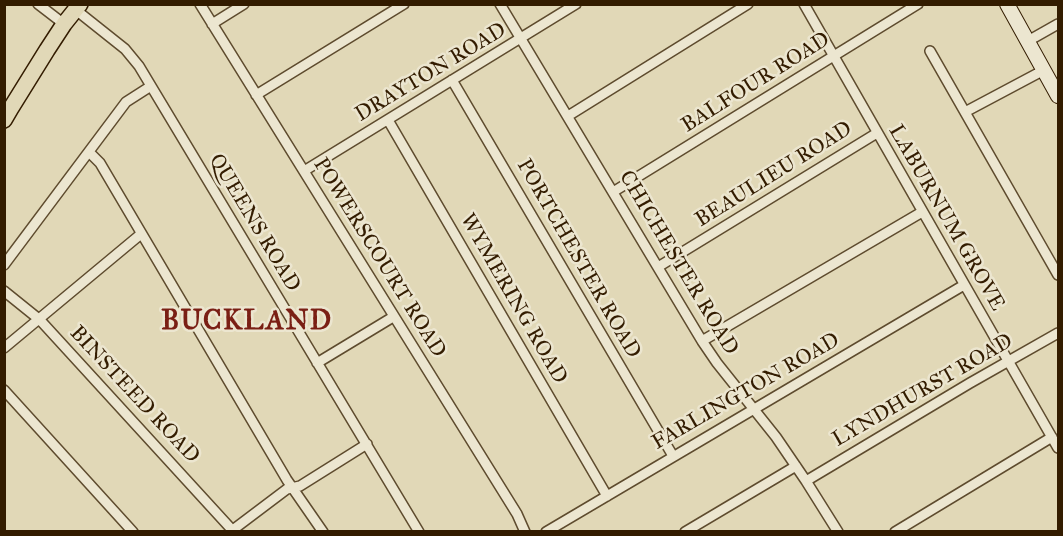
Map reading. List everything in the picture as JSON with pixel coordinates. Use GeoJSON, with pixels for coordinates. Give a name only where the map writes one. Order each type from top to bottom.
{"type":"FeatureCollection","features":[{"type":"Feature","properties":{"kind":"main road"},"geometry":{"type":"LineString","coordinates":[[6,111],[64,24],[78,7]]}},
{"type":"Feature","properties":{"kind":"street"},"geometry":{"type":"LineString","coordinates":[[38,4],[64,24]]}},
{"type":"Feature","properties":{"kind":"street","name":"POWERSCOURT ROAD"},"geometry":{"type":"LineString","coordinates":[[200,4],[517,514],[525,531]]}},
{"type":"Feature","properties":{"kind":"street"},"geometry":{"type":"LineString","coordinates":[[212,24],[244,4]]}},
{"type":"Feature","properties":{"kind":"street"},"geometry":{"type":"LineString","coordinates":[[256,95],[405,4]]}},
{"type":"Feature","properties":{"kind":"street","name":"CHICHESTER ROAD"},"geometry":{"type":"LineString","coordinates":[[500,4],[702,341],[796,466],[833,530]]}},
{"type":"Feature","properties":{"kind":"street","name":"DRAYTON ROAD"},"geometry":{"type":"LineString","coordinates":[[304,171],[576,4]]}},
{"type":"Feature","properties":{"kind":"street"},"geometry":{"type":"LineString","coordinates":[[568,116],[748,4]]}},
{"type":"Feature","properties":{"kind":"street","name":"LABURNUM GROVE"},"geometry":{"type":"LineString","coordinates":[[804,4],[1059,448]]}},
{"type":"Feature","properties":{"kind":"street","name":"BALFOUR ROAD"},"geometry":{"type":"LineString","coordinates":[[613,192],[918,4]]}},
{"type":"Feature","properties":{"kind":"street"},"geometry":{"type":"LineString","coordinates":[[1008,4],[1059,96]]}},
{"type":"Feature","properties":{"kind":"street","name":"QUEENS ROAD"},"geometry":{"type":"LineString","coordinates":[[78,7],[131,55],[419,531]]}},
{"type":"Feature","properties":{"kind":"street"},"geometry":{"type":"LineString","coordinates":[[1028,41],[1059,24]]}},
{"type":"Feature","properties":{"kind":"street"},"geometry":{"type":"LineString","coordinates":[[930,51],[1059,275]]}},
{"type":"Feature","properties":{"kind":"street"},"geometry":{"type":"LineString","coordinates":[[965,112],[1044,70]]}},
{"type":"Feature","properties":{"kind":"street","name":"PORTCHESTER ROAD"},"geometry":{"type":"LineString","coordinates":[[452,80],[673,456]]}},
{"type":"Feature","properties":{"kind":"street"},"geometry":{"type":"LineString","coordinates":[[4,265],[126,102],[150,86]]}},
{"type":"Feature","properties":{"kind":"street","name":"WYMERING ROAD"},"geometry":{"type":"LineString","coordinates":[[388,120],[607,496]]}},
{"type":"Feature","properties":{"kind":"street","name":"BEAULIEU ROAD"},"geometry":{"type":"LineString","coordinates":[[658,267],[877,133]]}},
{"type":"Feature","properties":{"kind":"street"},"geometry":{"type":"LineString","coordinates":[[89,152],[100,163],[292,488],[323,531]]}},
{"type":"Feature","properties":{"kind":"street"},"geometry":{"type":"LineString","coordinates":[[702,341],[922,212]]}},
{"type":"Feature","properties":{"kind":"street"},"geometry":{"type":"LineString","coordinates":[[4,348],[141,234]]}},
{"type":"Feature","properties":{"kind":"street","name":"FARLINGTON ROAD"},"geometry":{"type":"LineString","coordinates":[[546,531],[964,285]]}},
{"type":"Feature","properties":{"kind":"street","name":"BINSTEED ROAD"},"geometry":{"type":"LineString","coordinates":[[4,291],[40,320],[232,531]]}},
{"type":"Feature","properties":{"kind":"street"},"geometry":{"type":"LineString","coordinates":[[317,363],[393,317]]}},
{"type":"Feature","properties":{"kind":"street","name":"LYNDHURST ROAD"},"geometry":{"type":"LineString","coordinates":[[806,481],[1059,333]]}},
{"type":"Feature","properties":{"kind":"street"},"geometry":{"type":"LineString","coordinates":[[4,390],[133,531]]}},
{"type":"Feature","properties":{"kind":"street"},"geometry":{"type":"LineString","coordinates":[[896,531],[1052,437]]}},
{"type":"Feature","properties":{"kind":"street"},"geometry":{"type":"LineString","coordinates":[[232,531],[287,489],[300,486],[367,444]]}},
{"type":"Feature","properties":{"kind":"street"},"geometry":{"type":"LineString","coordinates":[[686,531],[796,466]]}},
{"type":"Feature","properties":{"kind":"district","name":"BUCKLAND"},"geometry":{"type":"Point","coordinates":[247,322]}}]}
